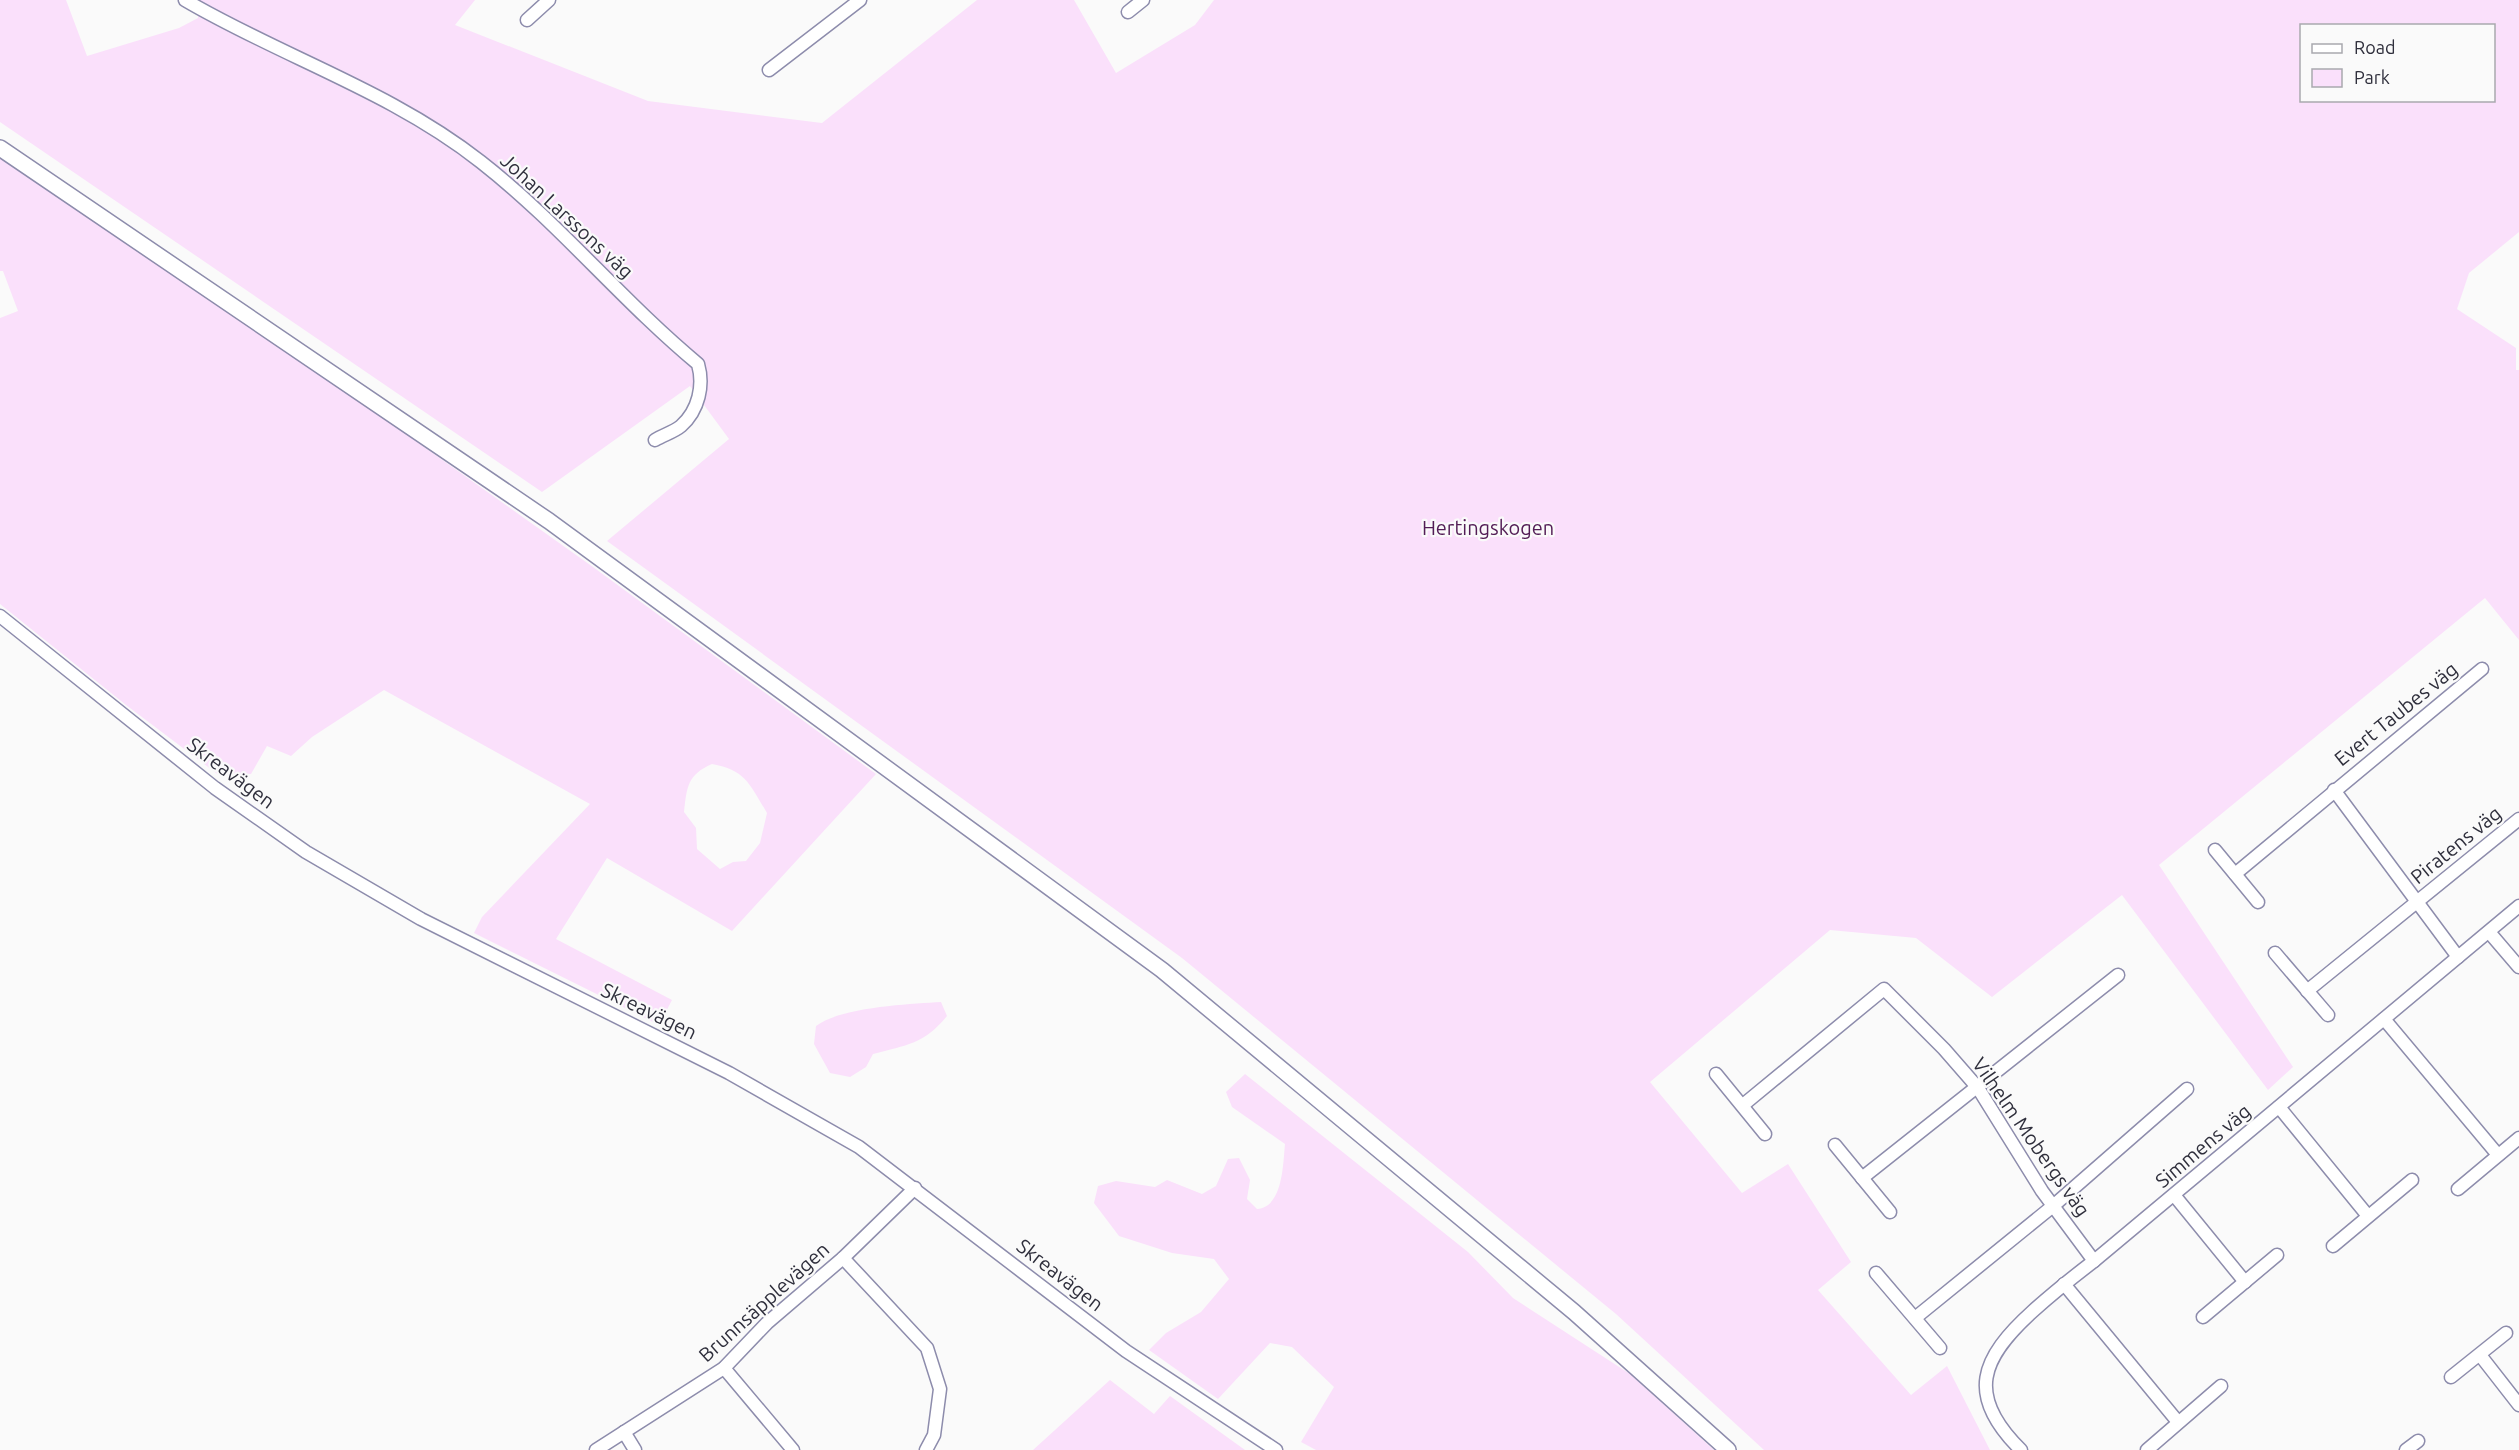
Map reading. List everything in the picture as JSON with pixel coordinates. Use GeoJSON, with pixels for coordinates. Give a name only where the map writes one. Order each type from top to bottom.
{"type":"FeatureCollection","features":[{"type":"Feature","properties":{"kind":"main road"},"geometry":{"type":"LineString","coordinates":[[0,147],[549,521],[1162,970],[1574,1312],[1728,1450]]}},
{"type":"Feature","properties":{"kind":"street","name":"Johan Larssons väg"},"geometry":{"type":"LineString","coordinates":[[185,0],[385,100],[480,161],[547,218],[611,284],[698,364],[702,379],[697,405],[681,426],[655,440]]}},
{"type":"Feature","properties":{"kind":"street"},"geometry":{"type":"LineString","coordinates":[[527,21],[549,0]]}},
{"type":"Feature","properties":{"kind":"street"},"geometry":{"type":"LineString","coordinates":[[769,70],[860,0]]}},
{"type":"Feature","properties":{"kind":"street"},"geometry":{"type":"LineString","coordinates":[[1128,12],[1143,0]]}},
{"type":"Feature","properties":{"kind":"street","name":"Skreavägen"},"geometry":{"type":"LineString","coordinates":[[0,616],[215,788],[315,858],[422,919],[767,1093],[859,1147],[1126,1351],[1276,1450]]}},
{"type":"Feature","properties":{"kind":"street","name":"Evert Taubes väg"},"geometry":{"type":"LineString","coordinates":[[2235,874],[2482,669]]}},
{"type":"Feature","properties":{"kind":"street"},"geometry":{"type":"LineString","coordinates":[[2334,790],[2458,957]]}},
{"type":"Feature","properties":{"kind":"street","name":"Piratens väg"},"geometry":{"type":"LineString","coordinates":[[2307,991],[2519,819]]}},
{"type":"Feature","properties":{"kind":"street"},"geometry":{"type":"LineString","coordinates":[[2215,850],[2258,902]]}},
{"type":"Feature","properties":{"kind":"street","name":"Simmens väg"},"geometry":{"type":"LineString","coordinates":[[2018,1447],[1995,1420],[1988,1404],[1986,1384],[1989,1364],[1998,1345],[2064,1284],[2174,1196],[2519,906]]}},
{"type":"Feature","properties":{"kind":"street"},"geometry":{"type":"LineString","coordinates":[[2489,932],[2519,967]]}},
{"type":"Feature","properties":{"kind":"street"},"geometry":{"type":"LineString","coordinates":[[2275,953],[2328,1015]]}},
{"type":"Feature","properties":{"kind":"street"},"geometry":{"type":"LineString","coordinates":[[1862,1178],[2118,975]]}},
{"type":"Feature","properties":{"kind":"street","name":"Vilhelm Mobergs väg"},"geometry":{"type":"LineString","coordinates":[[1743,1105],[1884,989],[1944,1049],[1978,1088],[2053,1206],[2094,1261]]}},
{"type":"Feature","properties":{"kind":"street"},"geometry":{"type":"LineString","coordinates":[[2384,1019],[2498,1155]]}},
{"type":"Feature","properties":{"kind":"street"},"geometry":{"type":"LineString","coordinates":[[1716,1074],[1765,1134]]}},
{"type":"Feature","properties":{"kind":"street"},"geometry":{"type":"LineString","coordinates":[[1915,1318],[2053,1206],[2187,1089]]}},
{"type":"Feature","properties":{"kind":"street"},"geometry":{"type":"LineString","coordinates":[[2279,1107],[2368,1216]]}},
{"type":"Feature","properties":{"kind":"street"},"geometry":{"type":"LineString","coordinates":[[2458,1189],[2519,1138]]}},
{"type":"Feature","properties":{"kind":"street"},"geometry":{"type":"LineString","coordinates":[[1834,1145],[1890,1212]]}},
{"type":"Feature","properties":{"kind":"street"},"geometry":{"type":"LineString","coordinates":[[2333,1246],[2412,1180]]}},
{"type":"Feature","properties":{"kind":"street","name":"Brunnsäpplevägen"},"geometry":{"type":"LineString","coordinates":[[596,1450],[724,1368],[767,1323],[843,1258],[915,1188]]}},
{"type":"Feature","properties":{"kind":"street"},"geometry":{"type":"LineString","coordinates":[[2174,1196],[2245,1282]]}},
{"type":"Feature","properties":{"kind":"street"},"geometry":{"type":"LineString","coordinates":[[2203,1317],[2277,1255]]}},
{"type":"Feature","properties":{"kind":"street"},"geometry":{"type":"LineString","coordinates":[[843,1258],[927,1348],[940,1389],[934,1435],[926,1450]]}},
{"type":"Feature","properties":{"kind":"street"},"geometry":{"type":"LineString","coordinates":[[1876,1273],[1940,1348]]}},
{"type":"Feature","properties":{"kind":"street"},"geometry":{"type":"LineString","coordinates":[[2064,1284],[2178,1422]]}},
{"type":"Feature","properties":{"kind":"street"},"geometry":{"type":"LineString","coordinates":[[2451,1377],[2506,1333]]}},
{"type":"Feature","properties":{"kind":"street"},"geometry":{"type":"LineString","coordinates":[[2480,1355],[2519,1405]]}},
{"type":"Feature","properties":{"kind":"street"},"geometry":{"type":"LineString","coordinates":[[724,1368],[793,1450]]}},
{"type":"Feature","properties":{"kind":"street"},"geometry":{"type":"LineString","coordinates":[[2147,1450],[2221,1386]]}},
{"type":"Feature","properties":{"kind":"street"},"geometry":{"type":"LineString","coordinates":[[624,1432],[635,1450]]}},
{"type":"Feature","properties":{"kind":"street"},"geometry":{"type":"LineString","coordinates":[[2406,1450],[2418,1441]]}},
{"type":"Feature","properties":{"kind":"green space","name":"Hertingskogen"},"geometry":{"type":"Polygon","coordinates":[[[0,0],[66,0],[87,56],[179,28],[198,18],[198,7],[191,0],[475,0],[455,25],[648,101],[822,123],[977,0],[1074,0],[1116,73],[1195,25],[1214,0],[2519,0],[2519,232],[2469,273],[2457,309],[2516,348],[2516,370],[2519,370],[2519,640],[2485,598],[2159,865],[2293,1067],[2268,1090],[2122,895],[1992,997],[1916,938],[1830,930],[1650,1082],[1742,1193],[1788,1164],[1851,1262],[1818,1290],[1911,1395],[1947,1366],[1990,1450],[1764,1450],[1616,1314],[1182,958],[607,541],[729,439],[690,386],[542,492],[0,122],[0,0]]]}},
{"type":"Feature","properties":{"kind":"green space"},"geometry":{"type":"Polygon","coordinates":[[[0,158],[261,331],[593,567],[876,774],[732,931],[607,858],[556,939],[672,1000],[659,1025],[474,933],[482,917],[590,804],[384,690],[312,737],[291,756],[267,746],[251,774],[220,776],[126,705],[0,604],[0,318],[18,311],[3,271],[0,271],[0,158]],[[712,764],[693,777],[688,789],[684,812],[696,828],[697,849],[720,869],[733,862],[746,861],[760,843],[767,813],[746,780],[733,770],[712,764]]]}},
{"type":"Feature","properties":{"kind":"green space"},"geometry":{"type":"Polygon","coordinates":[[[941,1002],[947,1016],[931,1032],[914,1042],[873,1054],[866,1067],[850,1077],[830,1073],[814,1044],[816,1026],[842,1015],[876,1008],[941,1002]]]}},
{"type":"Feature","properties":{"kind":"green space"},"geometry":{"type":"Polygon","coordinates":[[[1245,1074],[1468,1252],[1513,1298],[1630,1374],[1714,1450],[1316,1450],[1301,1442],[1334,1387],[1292,1347],[1270,1343],[1218,1399],[1149,1350],[1166,1333],[1201,1312],[1229,1279],[1214,1259],[1172,1253],[1119,1236],[1094,1203],[1098,1186],[1116,1181],[1155,1187],[1167,1180],[1202,1194],[1216,1186],[1228,1159],[1239,1158],[1250,1180],[1247,1199],[1257,1209],[1266,1206],[1277,1193],[1285,1144],[1232,1107],[1226,1092],[1245,1074]]]}},
{"type":"Feature","properties":{"kind":"green space"},"geometry":{"type":"Polygon","coordinates":[[[1110,1380],[1154,1414],[1170,1396],[1245,1450],[1033,1450],[1110,1380]]]}}]}
